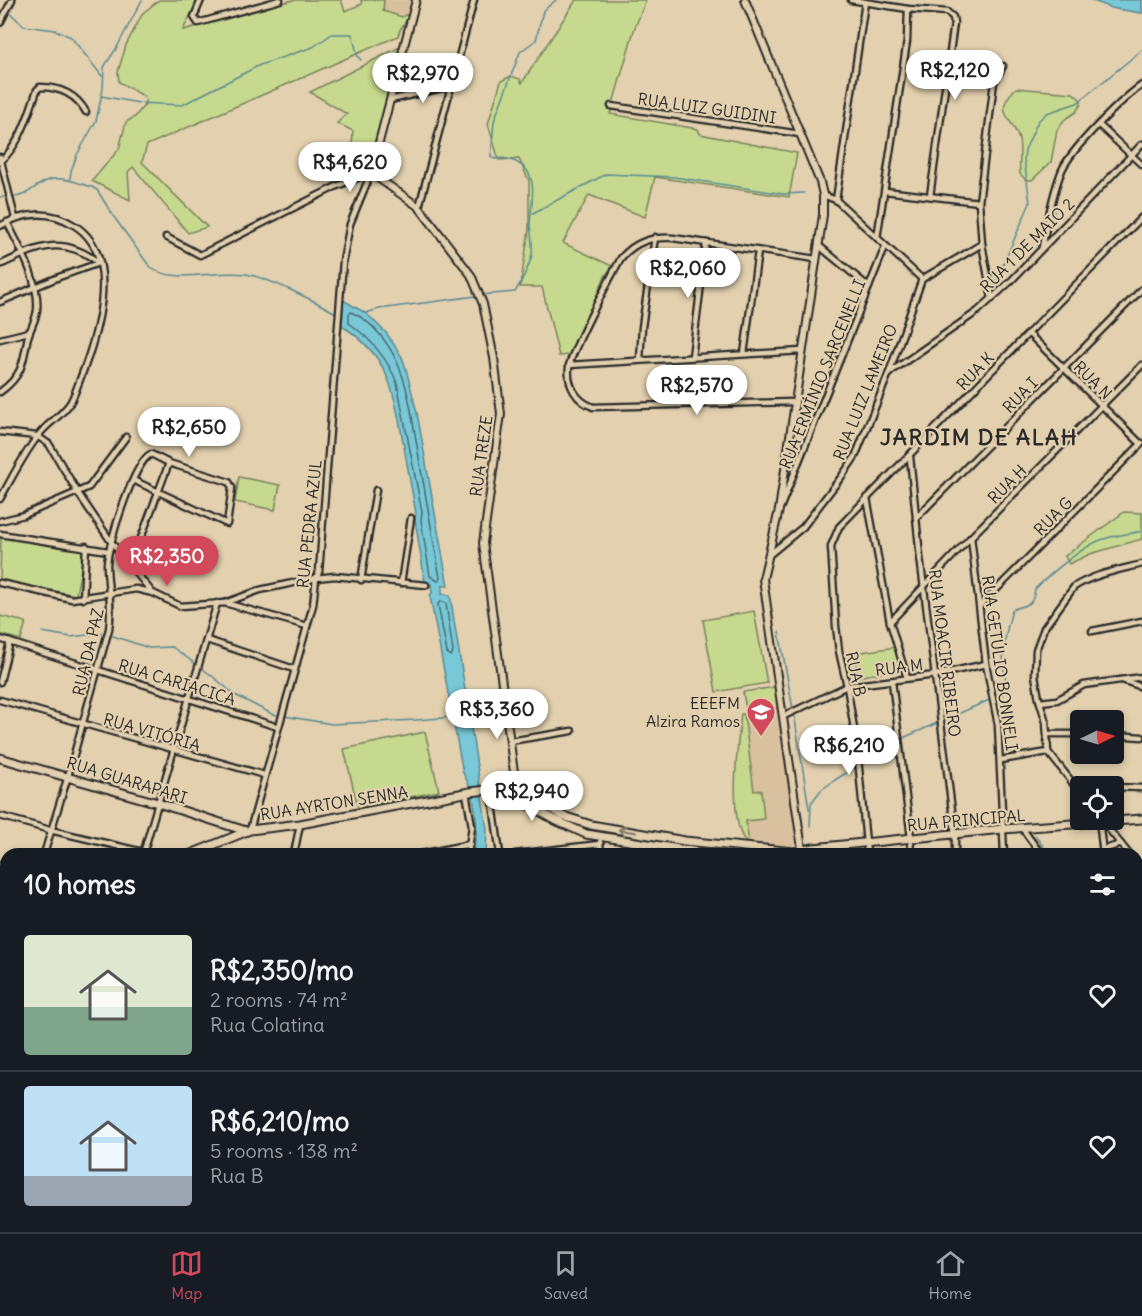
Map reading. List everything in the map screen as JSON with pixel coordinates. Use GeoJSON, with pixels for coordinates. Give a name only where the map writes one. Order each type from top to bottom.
{"type":"FeatureCollection","features":[{"type":"Feature","properties":{"kind":"main road","name":"RUA GUARAPARI"},"geometry":{"type":"LineString","coordinates":[[0,758],[68,776],[248,831]]}},
{"type":"Feature","properties":{"kind":"main road","name":"RUA PRINCIPAL"},"geometry":{"type":"LineString","coordinates":[[516,787],[563,816],[591,825],[685,841],[748,848]]}},
{"type":"Feature","properties":{"kind":"main road"},"geometry":{"type":"LineString","coordinates":[[491,790],[516,787]]}},
{"type":"Feature","properties":{"kind":"main road"},"geometry":{"type":"LineString","coordinates":[[491,790],[514,796],[570,829],[599,840],[662,848]]}},
{"type":"Feature","properties":{"kind":"main road","name":"RUA AYRTON SENNA"},"geometry":{"type":"LineString","coordinates":[[208,848],[248,831],[491,790]]}},
{"type":"Feature","properties":{"kind":"main road","name":"RUA PRINCIPAL"},"geometry":{"type":"LineString","coordinates":[[1124,820],[1142,819]]}},
{"type":"Feature","properties":{"kind":"main road","name":"RUA PRINCIPAL"},"geometry":{"type":"LineString","coordinates":[[825,848],[1070,824]]}},
{"type":"Feature","properties":{"kind":"street"},"geometry":{"type":"LineString","coordinates":[[0,23],[12,0]]}},
{"type":"Feature","properties":{"kind":"street"},"geometry":{"type":"LineString","coordinates":[[201,0],[194,17],[198,23],[280,0]]}},
{"type":"Feature","properties":{"kind":"street"},"geometry":{"type":"LineString","coordinates":[[166,237],[200,255],[337,186],[371,173],[416,0]]}},
{"type":"Feature","properties":{"kind":"street"},"geometry":{"type":"LineString","coordinates":[[419,207],[474,0]]}},
{"type":"Feature","properties":{"kind":"street"},"geometry":{"type":"LineString","coordinates":[[745,0],[820,182],[823,195],[823,215],[779,510],[764,571],[763,590],[808,848]]}},
{"type":"Feature","properties":{"kind":"street"},"geometry":{"type":"LineString","coordinates":[[851,0],[951,14],[954,23],[930,196]]}},
{"type":"Feature","properties":{"kind":"street"},"geometry":{"type":"LineString","coordinates":[[836,200],[865,2]]}},
{"type":"Feature","properties":{"kind":"street"},"geometry":{"type":"LineString","coordinates":[[877,238],[907,41],[908,9]]}},
{"type":"Feature","properties":{"kind":"street"},"geometry":{"type":"LineString","coordinates":[[992,299],[982,244],[979,202],[994,82],[1003,66]]}},
{"type":"Feature","properties":{"kind":"street"},"geometry":{"type":"LineString","coordinates":[[1041,250],[1063,168],[1079,145],[1142,84]]}},
{"type":"Feature","properties":{"kind":"street"},"geometry":{"type":"LineString","coordinates":[[390,100],[451,86]]}},
{"type":"Feature","properties":{"kind":"street"},"geometry":{"type":"LineString","coordinates":[[15,218],[1,160],[11,150],[22,131],[37,90],[40,87],[60,90],[74,96],[86,112]]}},
{"type":"Feature","properties":{"kind":"street","name":"RUA LUIZ GUIDINI"},"geometry":{"type":"LineString","coordinates":[[611,106],[800,134]]}},
{"type":"Feature","properties":{"kind":"street"},"geometry":{"type":"LineString","coordinates":[[1099,125],[1142,165]]}},
{"type":"Feature","properties":{"kind":"street","name":"RUA 1 DE MAIO 2"},"geometry":{"type":"LineString","coordinates":[[889,373],[992,299],[1142,144]]}},
{"type":"Feature","properties":{"kind":"street","name":"RUA TREZE"},"geometry":{"type":"LineString","coordinates":[[371,173],[419,207],[471,275],[483,304],[494,358],[501,414],[483,543],[516,787],[514,796]]}},
{"type":"Feature","properties":{"kind":"street","name":"RUA PEDRA AZUL"},"geometry":{"type":"LineString","coordinates":[[248,831],[313,605],[316,578],[319,572],[327,485],[343,261],[350,224],[371,173]]}},
{"type":"Feature","properties":{"kind":"street"},"geometry":{"type":"LineString","coordinates":[[885,190],[979,202]]}},
{"type":"Feature","properties":{"kind":"street"},"geometry":{"type":"LineString","coordinates":[[823,195],[836,200],[922,279],[982,244]]}},
{"type":"Feature","properties":{"kind":"street"},"geometry":{"type":"LineString","coordinates":[[0,226],[15,218],[43,214],[71,223],[87,237],[99,263],[102,282],[101,308],[91,350],[71,401],[38,436],[0,499]]}},
{"type":"Feature","properties":{"kind":"street","name":"RUA K"},"geometry":{"type":"LineString","coordinates":[[831,546],[839,527],[1142,216]]}},
{"type":"Feature","properties":{"kind":"street"},"geometry":{"type":"LineString","coordinates":[[0,392],[20,373],[29,332],[37,312],[34,287],[23,255],[7,222]]}},
{"type":"Feature","properties":{"kind":"street"},"geometry":{"type":"LineString","coordinates":[[794,402],[593,407],[578,399],[573,391],[569,377],[569,365],[582,332],[621,258],[634,245],[655,237],[673,238],[816,259]]}},
{"type":"Feature","properties":{"kind":"street"},"geometry":{"type":"LineString","coordinates":[[640,360],[642,327],[655,237]]}},
{"type":"Feature","properties":{"kind":"street"},"geometry":{"type":"LineString","coordinates":[[692,357],[706,243]]}},
{"type":"Feature","properties":{"kind":"street"},"geometry":{"type":"LineString","coordinates":[[818,245],[869,286]]}},
{"type":"Feature","properties":{"kind":"street"},"geometry":{"type":"LineString","coordinates":[[0,266],[47,246],[65,246],[82,251],[99,263]]}},
{"type":"Feature","properties":{"kind":"street","name":"RUA ERMÍNIO SARCENELLI"},"geometry":{"type":"LineString","coordinates":[[779,510],[885,247]]}},
{"type":"Feature","properties":{"kind":"street"},"geometry":{"type":"LineString","coordinates":[[744,354],[758,251]]}},
{"type":"Feature","properties":{"kind":"street"},"geometry":{"type":"LineString","coordinates":[[0,302],[99,263]]}},
{"type":"Feature","properties":{"kind":"street","name":"RUA LUIZ LAMEIRO"},"geometry":{"type":"LineString","coordinates":[[768,555],[803,527],[849,467],[889,373],[922,279]]}},
{"type":"Feature","properties":{"kind":"street","name":"RUA I"},"geometry":{"type":"LineString","coordinates":[[916,518],[1142,289]]}},
{"type":"Feature","properties":{"kind":"street"},"geometry":{"type":"LineString","coordinates":[[0,339],[29,332]]}},
{"type":"Feature","properties":{"kind":"street","name":"RUA N"},"geometry":{"type":"LineString","coordinates":[[1028,333],[1142,443]]}},
{"type":"Feature","properties":{"kind":"street"},"geometry":{"type":"LineString","coordinates":[[569,365],[802,351]]}},
{"type":"Feature","properties":{"kind":"street","name":"RUA H"},"geometry":{"type":"LineString","coordinates":[[890,622],[1142,365]]}},
{"type":"Feature","properties":{"kind":"street"},"geometry":{"type":"LineString","coordinates":[[0,432],[38,436],[53,448],[78,493],[112,543],[153,593],[180,606],[225,603],[307,626]]}},
{"type":"Feature","properties":{"kind":"street"},"geometry":{"type":"LineString","coordinates":[[0,521],[78,493],[93,484],[126,437]]}},
{"type":"Feature","properties":{"kind":"street","name":"RUA G"},"geometry":{"type":"LineString","coordinates":[[980,606],[1142,443]]}},
{"type":"Feature","properties":{"kind":"street","name":"RUA DA PAZ"},"geometry":{"type":"LineString","coordinates":[[46,848],[110,629],[111,595],[108,578],[108,551],[123,503],[145,457],[151,454],[169,463]]}},
{"type":"Feature","properties":{"kind":"street","name":"RUA MOACIR RIBEIRO"},"geometry":{"type":"LineString","coordinates":[[910,456],[955,848]]}},
{"type":"Feature","properties":{"kind":"street"},"geometry":{"type":"LineString","coordinates":[[133,480],[158,493],[227,524],[231,485],[227,480],[169,463],[158,493],[141,538]]}},
{"type":"Feature","properties":{"kind":"street"},"geometry":{"type":"LineString","coordinates":[[361,579],[376,490]]}},
{"type":"Feature","properties":{"kind":"street"},"geometry":{"type":"LineString","coordinates":[[867,498],[890,622],[907,678]]}},
{"type":"Feature","properties":{"kind":"street"},"geometry":{"type":"LineString","coordinates":[[401,584],[411,518]]}},
{"type":"Feature","properties":{"kind":"street"},"geometry":{"type":"LineString","coordinates":[[0,534],[108,551]]}},
{"type":"Feature","properties":{"kind":"street","name":"RUA GETÚLIO BONNELI"},"geometry":{"type":"LineString","coordinates":[[971,537],[986,664],[998,725],[1004,848]]}},
{"type":"Feature","properties":{"kind":"street"},"geometry":{"type":"LineString","coordinates":[[83,598],[86,546]]}},
{"type":"Feature","properties":{"kind":"street","name":"RUA B"},"geometry":{"type":"LineString","coordinates":[[831,546],[838,651],[847,686],[857,747],[867,848]]}},
{"type":"Feature","properties":{"kind":"street"},"geometry":{"type":"LineString","coordinates":[[1070,780],[1048,752],[1048,734],[1035,675],[1036,650],[1044,628],[1055,611],[1070,592],[1082,582],[1109,572],[1142,564]]}},
{"type":"Feature","properties":{"kind":"street"},"geometry":{"type":"LineString","coordinates":[[225,603],[260,590],[335,576],[426,585]]}},
{"type":"Feature","properties":{"kind":"street"},"geometry":{"type":"LineString","coordinates":[[0,584],[72,599],[136,590],[153,593]]}},
{"type":"Feature","properties":{"kind":"street"},"geometry":{"type":"LineString","coordinates":[[144,848],[217,603]]}},
{"type":"Feature","properties":{"kind":"street"},"geometry":{"type":"LineString","coordinates":[[1092,631],[1142,621]]}},
{"type":"Feature","properties":{"kind":"street","name":"RUA CARIACICA"},"geometry":{"type":"LineString","coordinates":[[0,639],[278,727]]}},
{"type":"Feature","properties":{"kind":"street"},"geometry":{"type":"LineString","coordinates":[[207,640],[294,669]]}},
{"type":"Feature","properties":{"kind":"street"},"geometry":{"type":"LineString","coordinates":[[0,682],[10,642]]}},
{"type":"Feature","properties":{"kind":"street","name":"RUA M"},"geometry":{"type":"LineString","coordinates":[[784,716],[847,686],[936,675],[986,664]]}},
{"type":"Feature","properties":{"kind":"street"},"geometry":{"type":"LineString","coordinates":[[1040,702],[1058,700],[1084,685],[1142,677]]}},
{"type":"Feature","properties":{"kind":"street"},"geometry":{"type":"LineString","coordinates":[[1122,680],[1142,687]]}},
{"type":"Feature","properties":{"kind":"street"},"geometry":{"type":"LineString","coordinates":[[892,681],[910,848]]}},
{"type":"Feature","properties":{"kind":"street","name":"RUA VITÓRIA"},"geometry":{"type":"LineString","coordinates":[[0,700],[264,775]]}},
{"type":"Feature","properties":{"kind":"street"},"geometry":{"type":"LineString","coordinates":[[510,741],[572,731]]}},
{"type":"Feature","properties":{"kind":"street"},"geometry":{"type":"LineString","coordinates":[[1048,734],[1070,734]]}},
{"type":"Feature","properties":{"kind":"street"},"geometry":{"type":"LineString","coordinates":[[1124,736],[1142,737]]}},
{"type":"Feature","properties":{"kind":"street"},"geometry":{"type":"LineString","coordinates":[[1001,760],[1048,752]]}},
{"type":"Feature","properties":{"kind":"street"},"geometry":{"type":"LineString","coordinates":[[1124,787],[1142,788]]}},
{"type":"Feature","properties":{"kind":"street"},"geometry":{"type":"LineString","coordinates":[[491,790],[499,848]]}},
{"type":"Feature","properties":{"kind":"street"},"geometry":{"type":"LineString","coordinates":[[469,793],[472,821],[469,848]]}},
{"type":"Feature","properties":{"kind":"street"},"geometry":{"type":"LineString","coordinates":[[0,816],[123,848]]}},
{"type":"Feature","properties":{"kind":"street"},"geometry":{"type":"LineString","coordinates":[[295,848],[300,824]]}},
{"type":"Feature","properties":{"kind":"street"},"geometry":{"type":"LineString","coordinates":[[1022,828],[1037,848]]}},
{"type":"Feature","properties":{"kind":"street"},"geometry":{"type":"LineString","coordinates":[[1101,830],[1102,848]]}},
{"type":"Feature","properties":{"kind":"street"},"geometry":{"type":"LineString","coordinates":[[1108,830],[1124,848]]}},
{"type":"Feature","properties":{"kind":"street"},"geometry":{"type":"LineString","coordinates":[[550,848],[599,840],[600,848]]}},
{"type":"Feature","properties":{"kind":"street"},"geometry":{"type":"LineString","coordinates":[[450,848],[470,844]]}},
{"type":"Feature","properties":{"kind":"street"},"geometry":{"type":"LineString","coordinates":[[1112,848],[1121,844]]}},
{"type":"Feature","properties":{"kind":"shaded area"},"geometry":{"type":"Polygon","coordinates":[[[377,0],[413,0],[407,21],[372,20],[377,0]]]}},
{"type":"Feature","properties":{"kind":"shaded area"},"geometry":{"type":"Polygon","coordinates":[[[775,687],[796,842],[792,846],[749,845],[740,836],[734,786],[741,714],[747,713],[743,692],[775,687]]]}},
{"type":"Feature","properties":{"kind":"green space"},"geometry":{"type":"Polygon","coordinates":[[[159,0],[198,0],[183,30],[293,0],[341,0],[345,11],[362,4],[361,0],[384,0],[383,11],[402,17],[409,15],[398,36],[147,145],[142,162],[207,227],[188,233],[133,167],[128,172],[130,200],[92,181],[119,149],[126,122],[135,117],[146,103],[145,97],[119,82],[118,72],[126,45],[143,13],[159,0]]]}},
{"type":"Feature","properties":{"kind":"green space"},"geometry":{"type":"Polygon","coordinates":[[[576,0],[646,0],[634,30],[610,114],[698,129],[700,134],[797,153],[789,197],[655,177],[645,217],[589,195],[563,243],[612,266],[605,276],[573,350],[569,355],[559,356],[542,287],[520,287],[529,230],[529,181],[519,159],[499,160],[488,124],[501,81],[511,76],[520,79],[522,83],[576,0]]]}},
{"type":"Feature","properties":{"kind":"green space"},"geometry":{"type":"Polygon","coordinates":[[[402,46],[368,169],[336,183],[351,165],[353,131],[337,123],[347,114],[310,92],[402,46]]]}},
{"type":"Feature","properties":{"kind":"green space"},"geometry":{"type":"Polygon","coordinates":[[[1016,88],[1073,93],[1081,100],[1076,112],[1064,120],[1057,130],[1051,162],[1032,180],[1026,180],[1020,174],[1019,140],[1004,109],[1009,96],[1016,88]]]}},
{"type":"Feature","properties":{"kind":"green space"},"geometry":{"type":"Polygon","coordinates":[[[239,477],[280,485],[275,510],[235,502],[239,477]]]}},
{"type":"Feature","properties":{"kind":"green space"},"geometry":{"type":"Polygon","coordinates":[[[1124,512],[1142,513],[1142,539],[1090,554],[1069,564],[1065,556],[1124,512]]]}},
{"type":"Feature","properties":{"kind":"green space"},"geometry":{"type":"Polygon","coordinates":[[[1,534],[85,548],[76,595],[0,581],[1,534]]]}},
{"type":"Feature","properties":{"kind":"green space"},"geometry":{"type":"Polygon","coordinates":[[[754,611],[767,683],[716,692],[703,620],[754,611]]]}},
{"type":"Feature","properties":{"kind":"green space"},"geometry":{"type":"Polygon","coordinates":[[[0,616],[26,622],[21,640],[0,634],[0,616]]]}},
{"type":"Feature","properties":{"kind":"green space"},"geometry":{"type":"Polygon","coordinates":[[[896,647],[899,670],[857,677],[855,653],[896,647]]]}},
{"type":"Feature","properties":{"kind":"green space"},"geometry":{"type":"Polygon","coordinates":[[[775,687],[778,708],[747,714],[743,692],[775,687]]]}},
{"type":"Feature","properties":{"kind":"green space"},"geometry":{"type":"Polygon","coordinates":[[[741,714],[744,714],[754,791],[761,790],[764,819],[746,821],[749,845],[742,836],[736,803],[736,763],[741,714]]]}},
{"type":"Feature","properties":{"kind":"green space"},"geometry":{"type":"Polygon","coordinates":[[[425,732],[439,791],[358,808],[344,749],[425,732]]]}},
{"type":"Feature","properties":{"kind":"water"},"geometry":{"type":"Polygon","coordinates":[[[1091,0],[1142,0],[1142,13],[1111,8],[1091,0]]]}},
{"type":"Feature","properties":{"kind":"water"},"geometry":{"type":"Polygon","coordinates":[[[343,300],[367,314],[387,334],[402,357],[406,369],[417,413],[448,586],[442,586],[442,594],[450,595],[487,829],[486,848],[474,848],[476,823],[474,802],[463,773],[430,596],[431,584],[426,585],[425,582],[416,513],[391,387],[386,373],[369,348],[342,326],[343,300]]]}},
{"type":"Feature","properties":{"kind":"waterway"},"geometry":{"type":"LineString","coordinates":[[70,179],[77,155],[96,121],[103,89],[104,67],[142,0]]}},
{"type":"Feature","properties":{"kind":"waterway"},"geometry":{"type":"LineString","coordinates":[[481,295],[515,292],[531,258],[532,182],[524,167],[516,162],[491,157],[494,121],[520,52],[536,40],[543,11],[556,0]]}},
{"type":"Feature","properties":{"kind":"waterway"},"geometry":{"type":"LineString","coordinates":[[9,12],[24,26],[55,30],[71,37],[102,76]]}},
{"type":"Feature","properties":{"kind":"waterway"},"geometry":{"type":"LineString","coordinates":[[101,96],[139,103],[182,105],[260,65],[313,47],[332,34],[352,34],[358,57],[361,60]]}},
{"type":"Feature","properties":{"kind":"waterway"},"geometry":{"type":"LineString","coordinates":[[993,288],[1030,203],[1024,159],[1025,150],[1038,121],[1047,113],[1077,103],[1142,50]]}},
{"type":"Feature","properties":{"kind":"waterway"},"geometry":{"type":"LineString","coordinates":[[533,213],[606,174],[674,177],[784,194],[804,193]]}},
{"type":"Feature","properties":{"kind":"waterway"},"geometry":{"type":"LineString","coordinates":[[13,197],[53,179],[68,180],[92,187],[97,190],[150,267],[159,272],[182,276],[246,274],[279,285],[336,313]]}},
{"type":"Feature","properties":{"kind":"waterway"},"geometry":{"type":"LineString","coordinates":[[0,197],[8,197]]}},
{"type":"Feature","properties":{"kind":"waterway"},"geometry":{"type":"LineString","coordinates":[[366,313],[379,309],[476,296]]}},
{"type":"Feature","properties":{"kind":"waterway"},"geometry":{"type":"LineString","coordinates":[[810,827],[811,803],[821,790],[835,780],[894,742],[1003,694],[1006,682],[1003,666],[1004,649],[1012,610],[1030,603],[1035,589],[1058,568],[1087,547],[1109,538],[1142,531]]}},
{"type":"Feature","properties":{"kind":"waterway"},"geometry":{"type":"LineString","coordinates":[[42,632],[71,637],[104,633],[149,648],[172,647],[235,695],[272,714],[332,724],[454,717]]}},
{"type":"Feature","properties":{"kind":"waterway"},"geometry":{"type":"LineString","coordinates":[[779,632],[793,709]]}},
{"type":"Feature","properties":{"kind":"waterway"},"geometry":{"type":"LineString","coordinates":[[794,713],[809,809]]}},
{"type":"Feature","properties":{"kind":"waterway"},"geometry":{"type":"LineString","coordinates":[[1035,835],[1044,848]]}},
{"type":"Feature","properties":{"kind":"place","name":"EEEFM Alzira Ramos"},"geometry":{"type":"Point","coordinates":[761,738]}},
{"type":"Feature","properties":{"kind":"district","name":"JARDIM DE ALAH"},"geometry":{"type":"Point","coordinates":[979,437]}}]}
